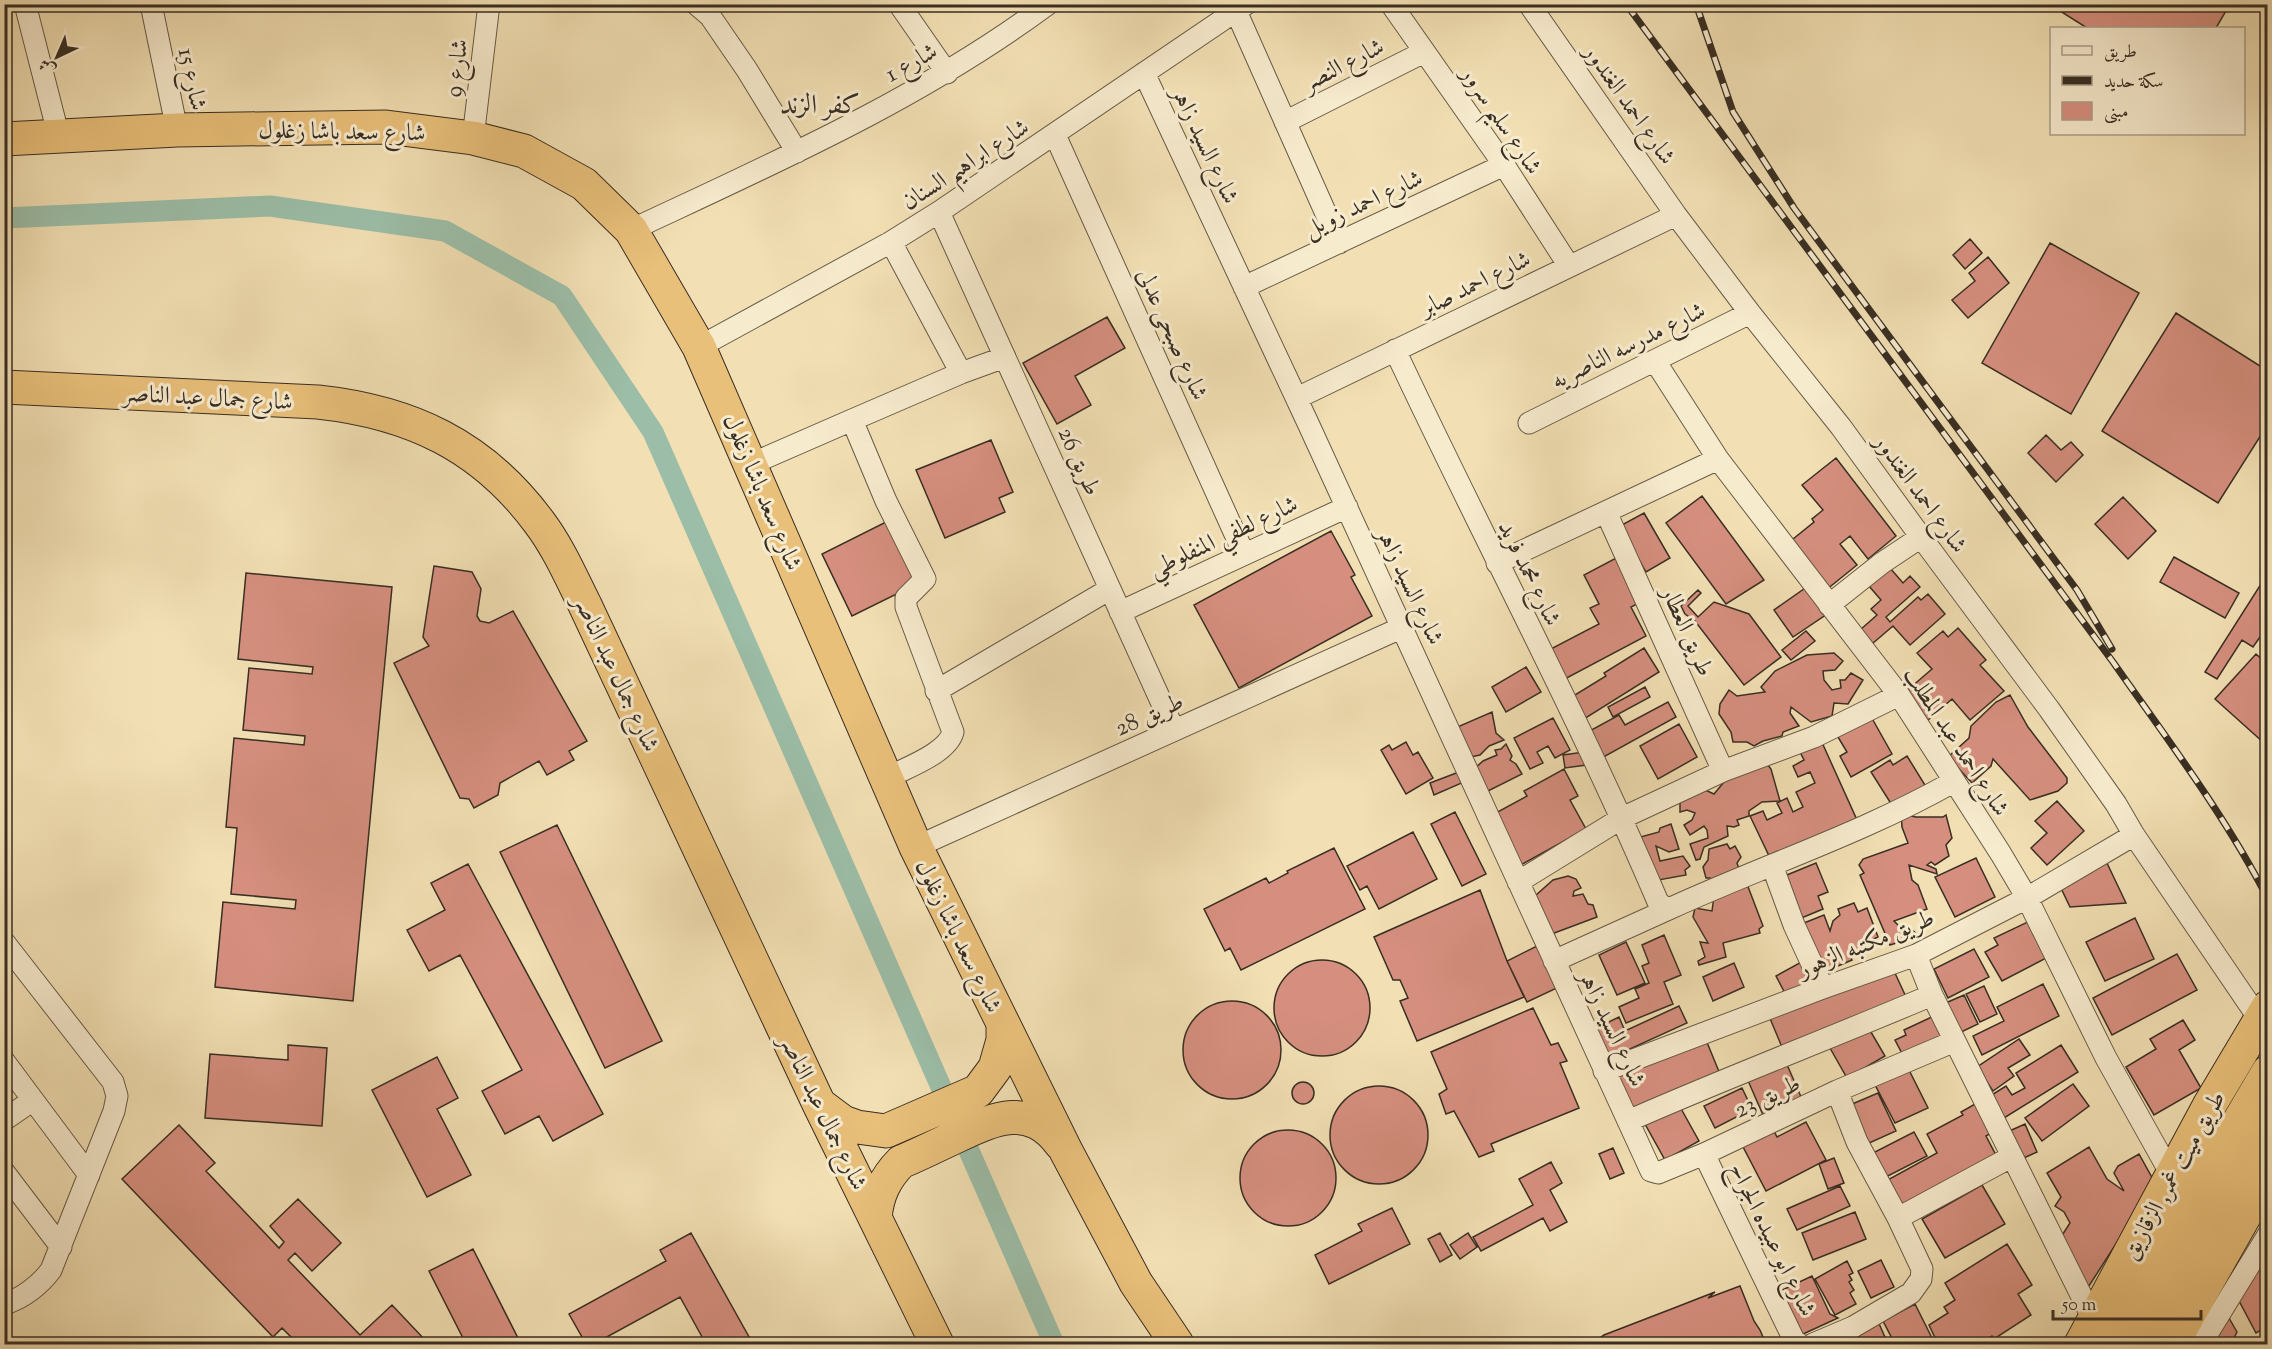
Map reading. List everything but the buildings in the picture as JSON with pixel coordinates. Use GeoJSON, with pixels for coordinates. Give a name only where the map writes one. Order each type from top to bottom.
{"type":"FeatureCollection","features":[{"type":"Feature","properties":{"kind":"highway","name":"شارع سعد باشا زغلول"},"geometry":{"type":"LineString","coordinates":[[4,139],[177,130],[386,127],[473,138],[524,151],[584,184],[630,230],[699,347],[885,779],[1003,1025],[1136,1283],[1177,1344]]}},
{"type":"Feature","properties":{"kind":"highway","name":"شارع جمال عبد الناصر"},"geometry":{"type":"LineString","coordinates":[[4,387],[318,402],[356,406],[393,416],[427,429],[460,447],[490,468],[517,494],[540,523],[559,554],[585,605],[819,1104],[936,1344]]}},
{"type":"Feature","properties":{"kind":"highway","name":"طريق ميت غمر, الزقازيق"},"geometry":{"type":"LineString","coordinates":[[2094,1337],[2172,1176],[2209,1106],[2265,1020]]}},
{"type":"Feature","properties":{"kind":"highway"},"geometry":{"type":"LineString","coordinates":[[875,1218],[879,1193],[892,1171],[901,1162],[985,1105],[1003,1040],[1003,1025]]}},
{"type":"Feature","properties":{"kind":"highway","name":"طريق ميت غمر, الزقازيق"},"geometry":{"type":"LineString","coordinates":[[2094,1337],[2268,1072]]}},
{"type":"Feature","properties":{"kind":"highway"},"geometry":{"type":"LineString","coordinates":[[819,1104],[843,1122],[864,1129],[886,1131],[985,1105],[1009,1117],[1027,1119],[1042,1126],[1056,1137],[1066,1151]]}},
{"type":"Feature","properties":{"kind":"highway"},"geometry":{"type":"LineString","coordinates":[[2144,1344],[2268,1129]]}},
{"type":"Feature","properties":{"kind":"highway"},"geometry":{"type":"LineString","coordinates":[[2172,1344],[2268,1174]]}},
{"type":"Feature","properties":{"kind":"street"},"geometry":{"type":"LineString","coordinates":[[25,4],[59,137]]}},
{"type":"Feature","properties":{"kind":"street","name":"شارع 9"},"geometry":{"type":"LineString","coordinates":[[473,138],[489,4]]}},
{"type":"Feature","properties":{"kind":"street"},"geometry":{"type":"LineString","coordinates":[[696,4],[710,16],[747,70],[797,152]]}},
{"type":"Feature","properties":{"kind":"street"},"geometry":{"type":"LineString","coordinates":[[899,4],[947,73]]}},
{"type":"Feature","properties":{"kind":"street","name":"شارع 1"},"geometry":{"type":"LineString","coordinates":[[630,230],[797,152],[947,73],[1048,4]]}},
{"type":"Feature","properties":{"kind":"street","name":"شارع سليم سرور"},"geometry":{"type":"LineString","coordinates":[[1391,4],[1504,165],[1569,266]]}},
{"type":"Feature","properties":{"kind":"street","name":"شارع احمد الغندور"},"geometry":{"type":"LineString","coordinates":[[1528,4],[1677,215],[1750,313],[1841,427],[2049,709],[2116,804],[2134,835],[2265,1020]]}},
{"type":"Feature","properties":{"kind":"street","name":"شارع 15"},"geometry":{"type":"LineString","coordinates":[[153,5],[177,130]]}},
{"type":"Feature","properties":{"kind":"street"},"geometry":{"type":"LineString","coordinates":[[1241,8],[1285,122],[1339,243]]}},
{"type":"Feature","properties":{"kind":"street","name":"شارع ابراهيم السنان"},"geometry":{"type":"LineString","coordinates":[[699,347],[891,242],[939,212],[1241,8]]}},
{"type":"Feature","properties":{"kind":"street","name":"شارع النصر"},"geometry":{"type":"LineString","coordinates":[[1285,122],[1424,52]]}},
{"type":"Feature","properties":{"kind":"street","name":"شارع السيد زاهر"},"geometry":{"type":"LineString","coordinates":[[1144,73],[1403,627],[1628,1121]]}},
{"type":"Feature","properties":{"kind":"street","name":"شارع صبحى عدلى"},"geometry":{"type":"LineString","coordinates":[[1055,135],[1244,554]]}},
{"type":"Feature","properties":{"kind":"street","name":"شارع احمد زويل"},"geometry":{"type":"LineString","coordinates":[[1244,287],[1504,165]]}},
{"type":"Feature","properties":{"kind":"street","name":"طريق 26"},"geometry":{"type":"LineString","coordinates":[[939,212],[1174,730]]}},
{"type":"Feature","properties":{"kind":"street","name":"شارع احمد صابر"},"geometry":{"type":"LineString","coordinates":[[1297,398],[1677,215]]}},
{"type":"Feature","properties":{"kind":"street"},"geometry":{"type":"LineString","coordinates":[[891,242],[961,373]]}},
{"type":"Feature","properties":{"kind":"street","name":"شارع مدرسه الناصريه"},"geometry":{"type":"LineString","coordinates":[[1529,423],[1750,313]]}},
{"type":"Feature","properties":{"kind":"street","name":"شارع محمد فريد"},"geometry":{"type":"LineString","coordinates":[[1395,350],[1622,818],[1658,902],[1664,907],[1671,908]]}},
{"type":"Feature","properties":{"kind":"street"},"geometry":{"type":"LineString","coordinates":[[751,464],[961,373],[1005,357]]}},
{"type":"Feature","properties":{"kind":"street","name":"شارع احمد عبد المطلب"},"geometry":{"type":"LineString","coordinates":[[1655,361],[1718,459],[1899,695],[2027,898],[2106,1058],[2172,1176]]}},
{"type":"Feature","properties":{"kind":"street"},"geometry":{"type":"LineString","coordinates":[[852,420],[886,501],[926,579],[906,598],[906,607],[936,691],[953,727],[951,740],[943,748],[885,779]]}},
{"type":"Feature","properties":{"kind":"street"},"geometry":{"type":"LineString","coordinates":[[1497,563],[1718,459]]}},
{"type":"Feature","properties":{"kind":"street","name":"شارع لطفي المنفلوطي"},"geometry":{"type":"LineString","coordinates":[[1120,612],[1347,507]]}},
{"type":"Feature","properties":{"kind":"street","name":"طريق العطار"},"geometry":{"type":"LineString","coordinates":[[1606,512],[1723,771]]}},
{"type":"Feature","properties":{"kind":"street"},"geometry":{"type":"LineString","coordinates":[[1829,605],[1882,563],[1921,537]]}},
{"type":"Feature","properties":{"kind":"street"},"geometry":{"type":"LineString","coordinates":[[936,691],[1110,589]]}},
{"type":"Feature","properties":{"kind":"street","name":"طريق 28"},"geometry":{"type":"LineString","coordinates":[[916,847],[1403,627]]}},
{"type":"Feature","properties":{"kind":"street"},"geometry":{"type":"LineString","coordinates":[[1518,882],[1622,818],[1723,771],[1814,737],[1899,695]]}},
{"type":"Feature","properties":{"kind":"street"},"geometry":{"type":"LineString","coordinates":[[1554,961],[1671,908],[1915,804],[1953,782]]}},
{"type":"Feature","properties":{"kind":"street","name":"طريق مكتبه الزهور"},"geometry":{"type":"LineString","coordinates":[[1604,1071],[1916,955],[2027,898],[2134,835]]}},
{"type":"Feature","properties":{"kind":"street"},"geometry":{"type":"LineString","coordinates":[[1772,865],[1794,925],[1823,988]]}},
{"type":"Feature","properties":{"kind":"street"},"geometry":{"type":"LineString","coordinates":[[4,942],[113,1082],[117,1095],[114,1111],[61,1247],[46,1277],[17,1299],[4,1304]]}},
{"type":"Feature","properties":{"kind":"street"},"geometry":{"type":"LineString","coordinates":[[1916,955],[1932,995],[2011,1157],[2094,1337]]}},
{"type":"Feature","properties":{"kind":"street"},"geometry":{"type":"LineString","coordinates":[[1628,1121],[1714,1083],[1826,1040],[1932,995]]}},
{"type":"Feature","properties":{"kind":"street","name":"طريق 23"},"geometry":{"type":"LineString","coordinates":[[1628,1121],[1651,1171],[1655,1173],[1704,1154],[1837,1091],[1955,1041]]}},
{"type":"Feature","properties":{"kind":"street"},"geometry":{"type":"LineString","coordinates":[[4,1061],[89,1175]]}},
{"type":"Feature","properties":{"kind":"street"},"geometry":{"type":"LineString","coordinates":[[1837,1091],[1857,1142],[1898,1218],[2011,1157]]}},
{"type":"Feature","properties":{"kind":"street"},"geometry":{"type":"LineString","coordinates":[[4,1120],[33,1100]]}},
{"type":"Feature","properties":{"kind":"street","name":"شارع ابو عبيده الجراح"},"geometry":{"type":"LineString","coordinates":[[1704,1154],[1794,1340],[1799,1344]]}},
{"type":"Feature","properties":{"kind":"street"},"geometry":{"type":"LineString","coordinates":[[5,1173],[61,1247]]}},
{"type":"Feature","properties":{"kind":"street","name":"شارع ابو عبيده الجراح"},"geometry":{"type":"LineString","coordinates":[[1814,1344],[1853,1328],[1911,1293],[1921,1279],[1922,1269],[1898,1218]]}},
{"type":"Feature","properties":{"kind":"street"},"geometry":{"type":"LineString","coordinates":[[2201,1344],[2268,1235]]}},
{"type":"Feature","properties":{"kind":"waterway"},"geometry":{"type":"LineString","coordinates":[[4,218],[270,206],[445,231],[562,296],[653,432],[1054,1344]]}},
{"type":"Feature","properties":{"kind":"railway"},"geometry":{"type":"LineString","coordinates":[[1626,4],[2113,662],[2214,807],[2268,899]]}},
{"type":"Feature","properties":{"kind":"railway"},"geometry":{"type":"LineString","coordinates":[[1696,4],[1733,112],[1794,208],[2077,590],[2112,649]]}},
{"type":"Feature","properties":{"kind":"district","name":"كفر الزند"},"geometry":{"type":"Point","coordinates":[820,104]}}]}
